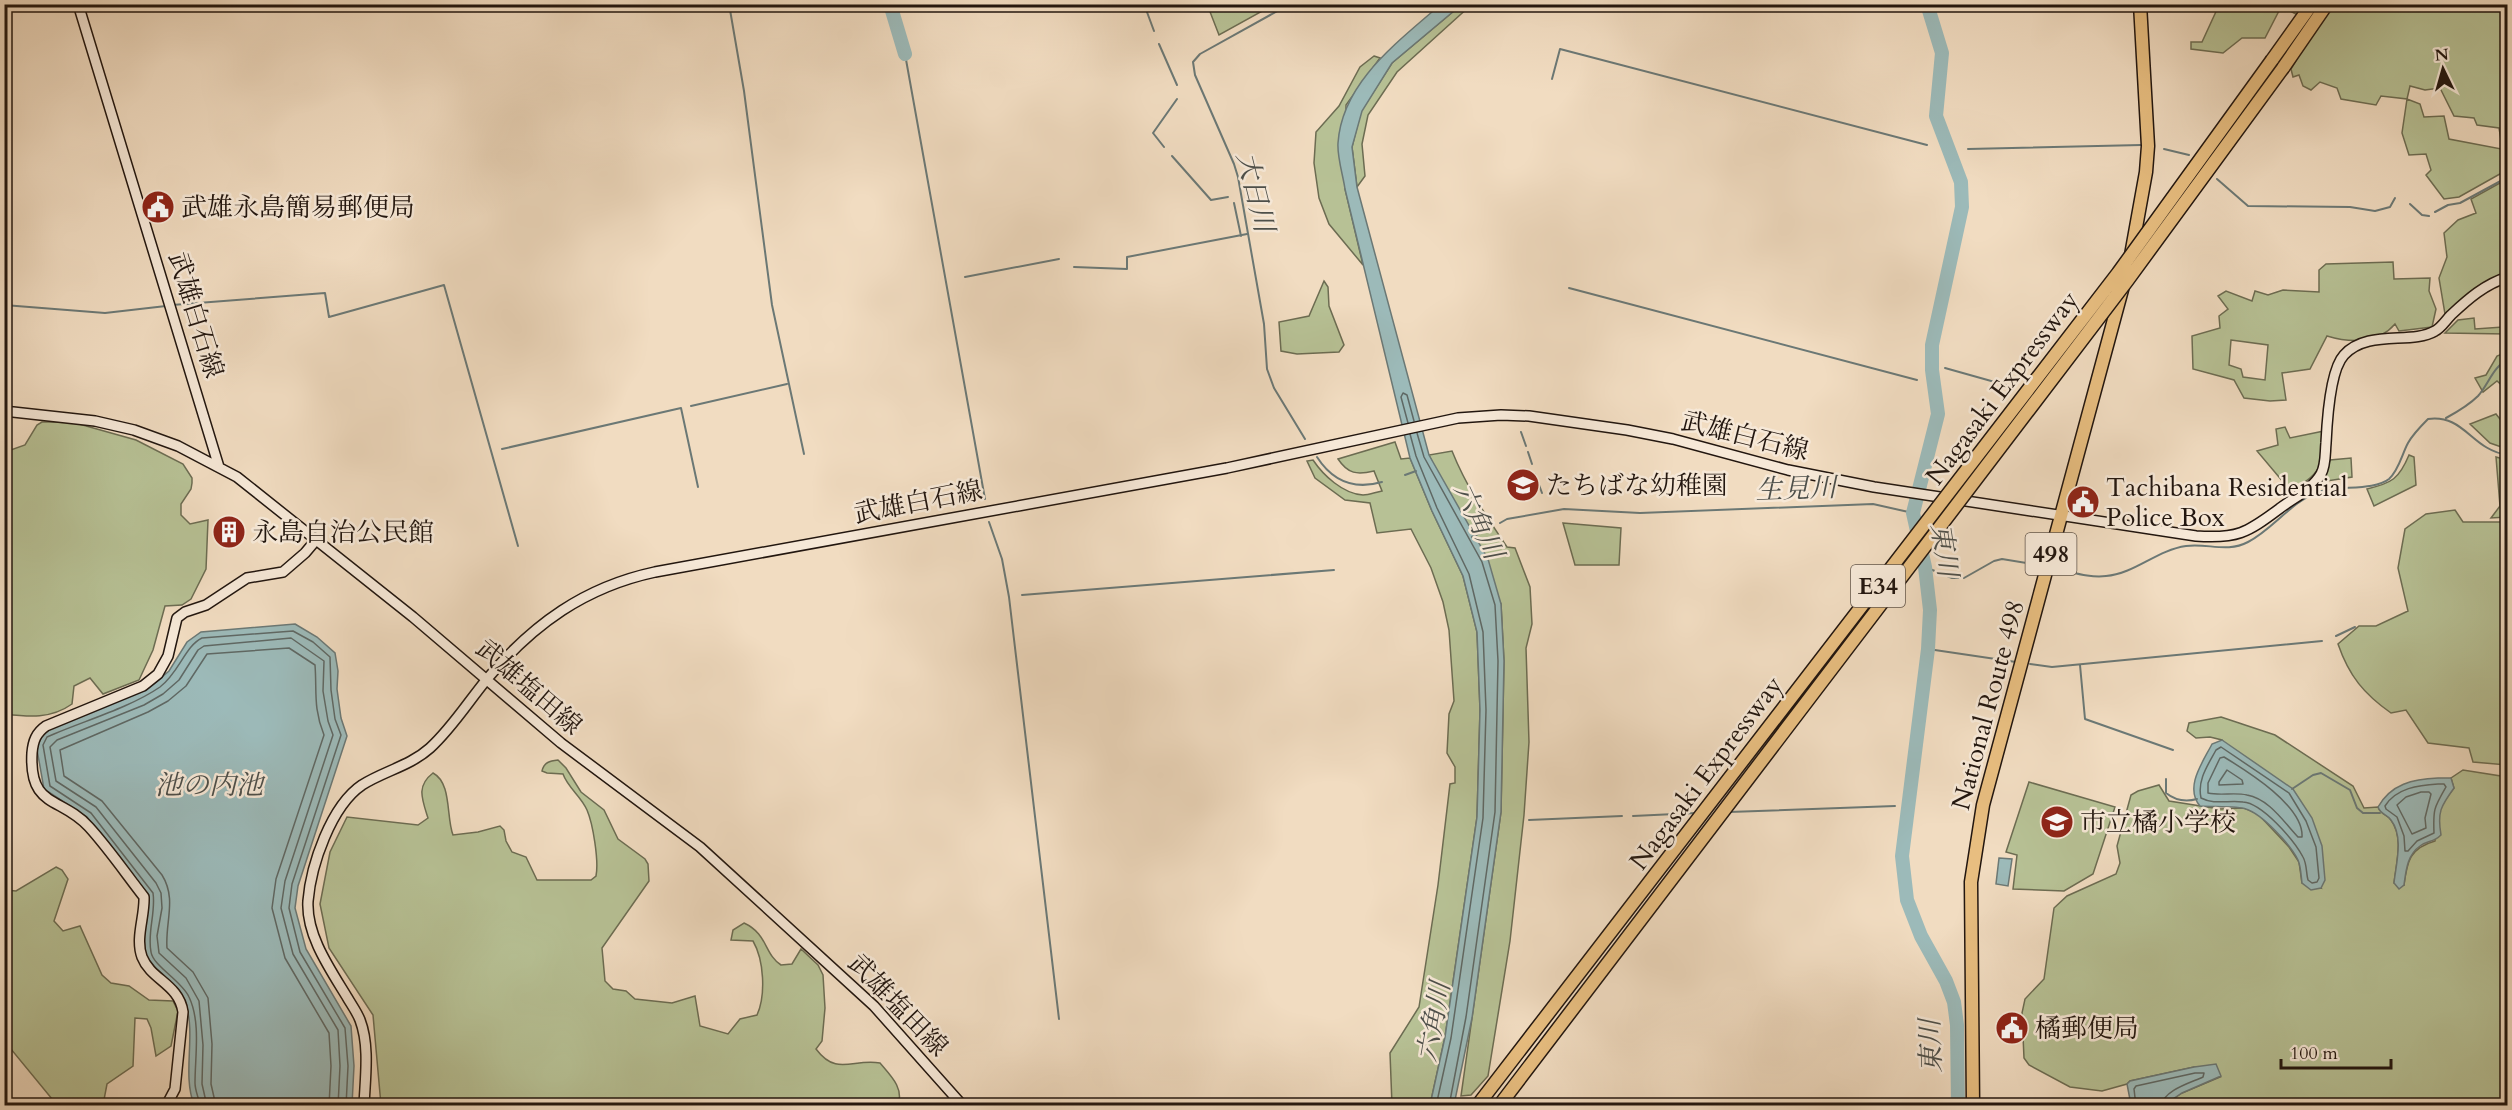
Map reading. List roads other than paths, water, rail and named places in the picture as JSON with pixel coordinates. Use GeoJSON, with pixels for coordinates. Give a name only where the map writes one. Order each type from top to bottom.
{"type":"FeatureCollection","features":[{"type":"Feature","properties":{"kind":"highway","name":"National Route 498"},"geometry":{"type":"LineString","coordinates":[[1973,1106],[1971,882],[1975,847],[1983,805],[2128,270],[2146,172],[2148,119],[2140,4]]}},
{"type":"Feature","properties":{"kind":"highway","name":"Nagasaki Expressway"},"geometry":{"type":"LineString","coordinates":[[1499,1106],[2127,281],[2278,64],[2312,4]]}},
{"type":"Feature","properties":{"kind":"highway","name":"Nagasaki Expressway"},"geometry":{"type":"LineString","coordinates":[[1477,1106],[1634,905],[2278,64],[2327,4]]}},
{"type":"Feature","properties":{"kind":"main road","name":"武雄白石線"},"geometry":{"type":"LineString","coordinates":[[78,4],[219,467]]}},
{"type":"Feature","properties":{"kind":"main road","name":"武雄白石線"},"geometry":{"type":"LineString","coordinates":[[364,1106],[366,1054],[360,1020],[313,934],[308,903],[312,872],[326,834],[342,804],[360,786],[428,750],[449,729],[488,678],[532,632],[568,605],[596,590],[636,576],[1227,468],[1458,418],[1529,416],[1627,430],[1673,439],[1788,470],[1874,487],[2218,538],[2236,536],[2254,527],[2311,487],[2324,469],[2327,426],[2337,365],[2343,356],[2353,347],[2377,339],[2435,331],[2481,290],[2508,278]]}},
{"type":"Feature","properties":{"kind":"main road","name":"武雄塩田線"},"geometry":{"type":"LineString","coordinates":[[4,411],[95,421],[134,430],[178,446],[219,467],[316,540],[488,678],[561,743],[700,848],[874,1006],[963,1106]]}},
{"type":"Feature","properties":{"kind":"main road"},"geometry":{"type":"LineString","coordinates":[[166,1106],[175,1089],[183,1012],[182,1000],[146,964],[142,956],[140,932],[144,897],[89,827],[77,816],[42,796],[31,767],[32,746],[38,732],[46,726],[144,686],[158,674],[168,656],[177,618],[185,612],[206,605],[247,579],[283,572],[305,554],[316,540]]}},
{"type":"Feature","properties":{"kind":"water"},"geometry":{"type":"Polygon","coordinates":[[[1440,5],[1461,5],[1392,63],[1362,111],[1352,147],[1357,187],[1429,455],[1488,559],[1501,604],[1504,661],[1501,812],[1472,1018],[1454,1105],[1430,1105],[1445,1037],[1477,817],[1480,710],[1477,632],[1463,576],[1410,458],[1345,189],[1338,148],[1342,121],[1361,82],[1390,49],[1440,5]]]}},
{"type":"Feature","properties":{"kind":"water","name":"池の内池"},"geometry":{"type":"Polygon","coordinates":[[[295,624],[317,637],[335,653],[341,718],[347,736],[298,886],[295,908],[306,949],[351,1026],[354,1066],[352,1105],[194,1105],[189,1080],[190,1029],[186,1004],[178,990],[150,966],[144,953],[143,937],[147,896],[87,817],[44,789],[36,744],[43,733],[51,728],[139,692],[156,682],[169,671],[187,642],[201,632],[295,624]]]}},
{"type":"Feature","properties":{"kind":"water"},"geometry":{"type":"Polygon","coordinates":[[[2222,740],[2293,789],[2312,818],[2322,846],[2325,880],[2321,888],[2311,890],[2302,883],[2298,860],[2289,846],[2253,812],[2242,808],[2200,806],[2196,799],[2194,783],[2212,744],[2222,740]]]}},
{"type":"Feature","properties":{"kind":"water"},"geometry":{"type":"Polygon","coordinates":[[[2451,778],[2454,788],[2441,810],[2441,835],[2420,846],[2412,854],[2404,885],[2399,889],[2394,883],[2398,851],[2397,834],[2391,820],[2378,807],[2389,793],[2404,784],[2451,778]]]}},
{"type":"Feature","properties":{"kind":"water"},"geometry":{"type":"Polygon","coordinates":[[[1999,858],[2012,859],[2008,886],[1996,884],[1999,858]]]}},
{"type":"Feature","properties":{"kind":"water"},"geometry":{"type":"Polygon","coordinates":[[[2216,1064],[2221,1076],[2182,1093],[2164,1105],[2131,1105],[2127,1084],[2130,1081],[2216,1064]]]}},
{"type":"Feature","properties":{"kind":"waterway"},"geometry":{"type":"LineString","coordinates":[[651,4],[652,6],[661,4]]}},
{"type":"Feature","properties":{"kind":"waterway"},"geometry":{"type":"LineString","coordinates":[[729,4],[744,91],[772,305],[804,454]]}},
{"type":"Feature","properties":{"kind":"waterway"},"geometry":{"type":"LineString","coordinates":[[890,4],[905,54]]}},
{"type":"Feature","properties":{"kind":"waterway"},"geometry":{"type":"LineString","coordinates":[[1144,4],[1154,31]]}},
{"type":"Feature","properties":{"kind":"waterway","name":"大日川"},"geometry":{"type":"LineString","coordinates":[[1290,4],[1200,54],[1193,62],[1195,75],[1238,177],[1264,324],[1267,369],[1274,388],[1305,439]]}},
{"type":"Feature","properties":{"kind":"waterway","name":"東川"},"geometry":{"type":"LineString","coordinates":[[1927,4],[1942,53],[1936,116],[1961,182],[1962,207],[1932,345],[1932,370],[1938,414],[1913,513],[1925,567],[1930,610],[1928,649],[1902,856],[1907,900],[1921,936],[1946,981],[1954,1002],[1957,1025],[1958,1106]]}},
{"type":"Feature","properties":{"kind":"waterway"},"geometry":{"type":"LineString","coordinates":[[1159,44],[1177,85]]}},
{"type":"Feature","properties":{"kind":"waterway"},"geometry":{"type":"LineString","coordinates":[[1552,79],[1560,49],[1927,145]]}},
{"type":"Feature","properties":{"kind":"waterway"},"geometry":{"type":"LineString","coordinates":[[905,54],[985,499]]}},
{"type":"Feature","properties":{"kind":"waterway"},"geometry":{"type":"LineString","coordinates":[[1164,147],[1153,133],[1177,99]]}},
{"type":"Feature","properties":{"kind":"waterway"},"geometry":{"type":"LineString","coordinates":[[1968,149],[2141,145]]}},
{"type":"Feature","properties":{"kind":"waterway"},"geometry":{"type":"LineString","coordinates":[[2164,149],[2189,155]]}},
{"type":"Feature","properties":{"kind":"waterway"},"geometry":{"type":"LineString","coordinates":[[1172,156],[1211,200],[1228,197]]}},
{"type":"Feature","properties":{"kind":"waterway"},"geometry":{"type":"LineString","coordinates":[[2435,212],[2448,205],[2460,203],[2508,177]]}},
{"type":"Feature","properties":{"kind":"waterway"},"geometry":{"type":"LineString","coordinates":[[2217,179],[2248,206],[2350,207],[2375,211],[2390,207],[2395,198]]}},
{"type":"Feature","properties":{"kind":"waterway"},"geometry":{"type":"LineString","coordinates":[[1234,203],[1241,236]]}},
{"type":"Feature","properties":{"kind":"waterway"},"geometry":{"type":"LineString","coordinates":[[2410,204],[2422,215],[2429,216]]}},
{"type":"Feature","properties":{"kind":"waterway"},"geometry":{"type":"LineString","coordinates":[[1074,267],[1127,269],[1127,257],[1247,234]]}},
{"type":"Feature","properties":{"kind":"waterway"},"geometry":{"type":"LineString","coordinates":[[965,277],[1059,259]]}},
{"type":"Feature","properties":{"kind":"waterway"},"geometry":{"type":"LineString","coordinates":[[172,305],[325,293],[329,317],[444,285],[518,546]]}},
{"type":"Feature","properties":{"kind":"waterway"},"geometry":{"type":"LineString","coordinates":[[1569,288],[1917,380]]}},
{"type":"Feature","properties":{"kind":"waterway"},"geometry":{"type":"LineString","coordinates":[[4,305],[105,313],[166,306]]}},
{"type":"Feature","properties":{"kind":"waterway"},"geometry":{"type":"LineString","coordinates":[[2446,418],[2463,408],[2482,392],[2499,366],[2508,360]]}},
{"type":"Feature","properties":{"kind":"waterway"},"geometry":{"type":"LineString","coordinates":[[1945,368],[2009,386]]}},
{"type":"Feature","properties":{"kind":"waterway"},"geometry":{"type":"LineString","coordinates":[[691,406],[787,384]]}},
{"type":"Feature","properties":{"kind":"waterway"},"geometry":{"type":"LineString","coordinates":[[502,449],[681,408],[698,487]]}},
{"type":"Feature","properties":{"kind":"waterway"},"geometry":{"type":"LineString","coordinates":[[2056,569],[2106,576],[2126,571],[2175,548],[2194,545],[2233,547],[2248,542],[2308,496],[2326,490],[2365,487],[2389,479],[2398,467],[2410,440],[2428,419],[2451,422],[2485,447],[2508,455]]}},
{"type":"Feature","properties":{"kind":"waterway"},"geometry":{"type":"LineString","coordinates":[[1521,432],[1526,446]]}},
{"type":"Feature","properties":{"kind":"waterway"},"geometry":{"type":"LineString","coordinates":[[1528,452],[1532,464]]}},
{"type":"Feature","properties":{"kind":"waterway","name":"大日川"},"geometry":{"type":"LineString","coordinates":[[1317,457],[1330,473],[1345,482],[1362,485],[1382,482]]}},
{"type":"Feature","properties":{"kind":"waterway","name":"大日川"},"geometry":{"type":"LineString","coordinates":[[1405,475],[1416,471]]}},
{"type":"Feature","properties":{"kind":"waterway"},"geometry":{"type":"LineString","coordinates":[[1535,474],[1542,493]]}},
{"type":"Feature","properties":{"kind":"waterway","name":"生見川"},"geometry":{"type":"LineString","coordinates":[[1500,523],[1507,519],[1564,509],[1640,513],[1873,504],[1913,513]]}},
{"type":"Feature","properties":{"kind":"waterway"},"geometry":{"type":"LineString","coordinates":[[989,522],[1002,559],[1009,597],[1059,1019]]}},
{"type":"Feature","properties":{"kind":"waterway","name":"生見川"},"geometry":{"type":"LineString","coordinates":[[1472,537],[1480,533]]}},
{"type":"Feature","properties":{"kind":"waterway"},"geometry":{"type":"LineString","coordinates":[[1925,567],[1952,578],[1964,578],[2002,559],[2039,565]]}},
{"type":"Feature","properties":{"kind":"waterway"},"geometry":{"type":"LineString","coordinates":[[1022,595],[1334,570]]}},
{"type":"Feature","properties":{"kind":"waterway"},"geometry":{"type":"LineString","coordinates":[[2336,636],[2355,627]]}},
{"type":"Feature","properties":{"kind":"waterway"},"geometry":{"type":"LineString","coordinates":[[2030,664],[2052,667],[2322,641]]}},
{"type":"Feature","properties":{"kind":"waterway"},"geometry":{"type":"LineString","coordinates":[[1928,649],[2016,662]]}},
{"type":"Feature","properties":{"kind":"waterway"},"geometry":{"type":"LineString","coordinates":[[2080,665],[2085,719],[2173,750]]}},
{"type":"Feature","properties":{"kind":"waterway"},"geometry":{"type":"LineString","coordinates":[[2292,789],[2313,775],[2321,773],[2350,790],[2357,808],[2363,813],[2380,813]]}},
{"type":"Feature","properties":{"kind":"waterway"},"geometry":{"type":"LineString","coordinates":[[2166,779],[2166,793],[2170,796],[2181,800],[2197,799]]}},
{"type":"Feature","properties":{"kind":"waterway"},"geometry":{"type":"LineString","coordinates":[[1729,812],[1895,806]]}},
{"type":"Feature","properties":{"kind":"waterway"},"geometry":{"type":"LineString","coordinates":[[1633,816],[1696,813]]}},
{"type":"Feature","properties":{"kind":"waterway"},"geometry":{"type":"LineString","coordinates":[[1529,820],[1622,816]]}},
{"type":"Feature","properties":{"kind":"place","name":"武雄永島簡易郵便局"},"geometry":{"type":"Point","coordinates":[158,207]}},
{"type":"Feature","properties":{"kind":"place","name":"たちばな幼稚園"},"geometry":{"type":"Point","coordinates":[1523,485]}},
{"type":"Feature","properties":{"kind":"place","name":"Tachibana Residential Police Box"},"geometry":{"type":"Point","coordinates":[2083,502]}},
{"type":"Feature","properties":{"kind":"place","name":"永島自治公民館"},"geometry":{"type":"Point","coordinates":[229,532]}},
{"type":"Feature","properties":{"kind":"place","name":"市立橘小学校"},"geometry":{"type":"Point","coordinates":[2057,822]}},
{"type":"Feature","properties":{"kind":"place","name":"橘郵便局"},"geometry":{"type":"Point","coordinates":[2012,1028]}},
{"type":"Feature","properties":{"kind":"water label","name":"六角川"},"geometry":{"type":"Point","coordinates":[1478,521]}},
{"type":"Feature","properties":{"kind":"water label","name":"六角川"},"geometry":{"type":"Point","coordinates":[1434,1022]}}]}
